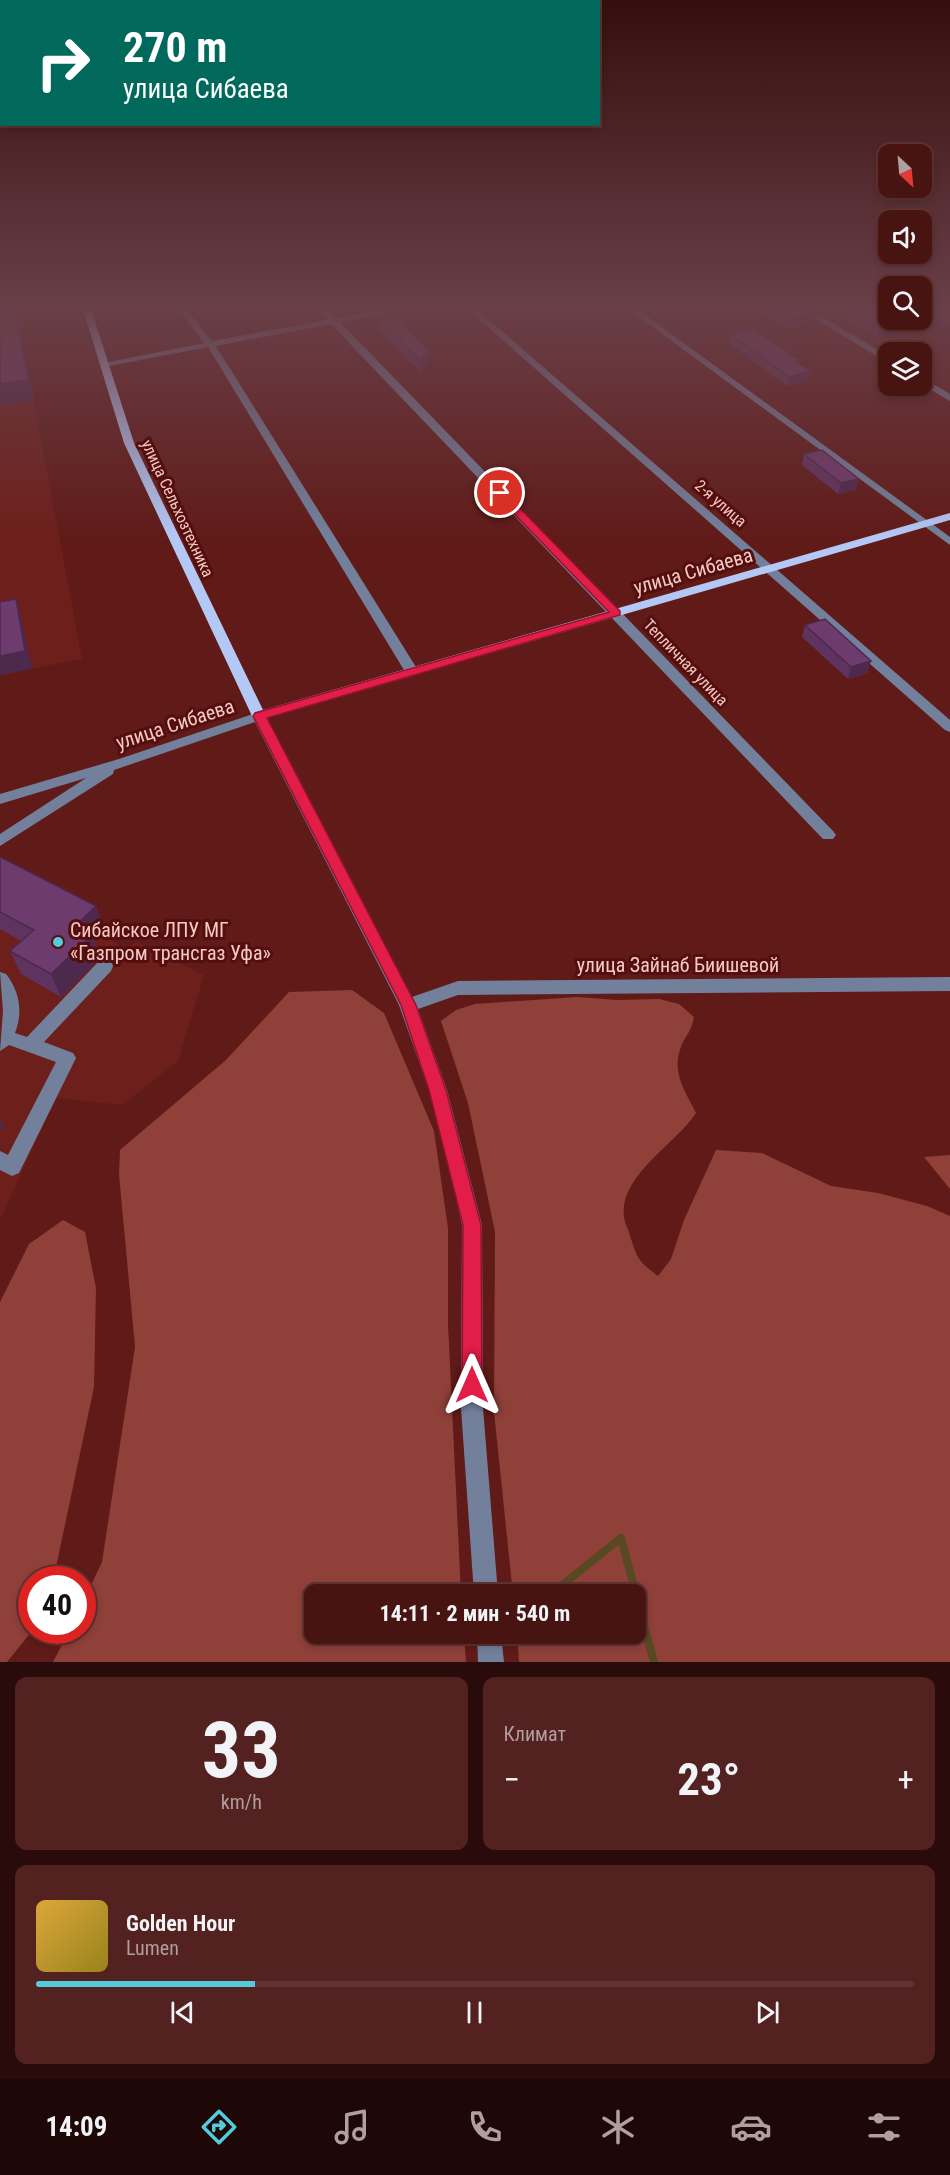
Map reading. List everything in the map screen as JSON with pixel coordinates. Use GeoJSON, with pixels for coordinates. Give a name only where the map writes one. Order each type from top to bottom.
{"type":"FeatureCollection","features":[{"type":"Feature","properties":{"kind":"main road","name":"улица Сельхозтехника"},"geometry":{"type":"LineString","coordinates":[[110,384],[129,443],[259,716]]}},
{"type":"Feature","properties":{"kind":"main road","name":"улица Сибаева"},"geometry":{"type":"LineString","coordinates":[[259,716],[950,516]]}},
{"type":"Feature","properties":{"kind":"street"},"geometry":{"type":"LineString","coordinates":[[234,384],[412,672]]}},
{"type":"Feature","properties":{"kind":"street","name":"Тепличная улица"},"geometry":{"type":"LineString","coordinates":[[394,384],[828,835]]}},
{"type":"Feature","properties":{"kind":"street","name":"2-я улица"},"geometry":{"type":"LineString","coordinates":[[557,384],[950,728]]}},
{"type":"Feature","properties":{"kind":"street"},"geometry":{"type":"LineString","coordinates":[[733,384],[950,542]]}},
{"type":"Feature","properties":{"kind":"street"},"geometry":{"type":"LineString","coordinates":[[932,387],[950,398]]}},
{"type":"Feature","properties":{"kind":"street"},"geometry":{"type":"LineString","coordinates":[[259,716],[408,1005],[438,1090],[472,1225],[472,1408],[485,1584]]}},
{"type":"Feature","properties":{"kind":"street","name":"улица Сибаева"},"geometry":{"type":"LineString","coordinates":[[0,799],[123,762],[259,716]]}},
{"type":"Feature","properties":{"kind":"street"},"geometry":{"type":"LineString","coordinates":[[0,841],[123,762]]}},
{"type":"Feature","properties":{"kind":"street"},"geometry":{"type":"LineString","coordinates":[[30,1045],[105,966]]}},
{"type":"Feature","properties":{"kind":"street"},"geometry":{"type":"LineString","coordinates":[[0,979],[8,987],[12,999],[3,1041],[30,1045],[67,1058],[12,1167],[0,1160]]}},
{"type":"Feature","properties":{"kind":"street","name":"улица Зайнаб Биишевой"},"geometry":{"type":"LineString","coordinates":[[408,1005],[458,988],[950,984]]}},
{"type":"Feature","properties":{"kind":"street"},"geometry":{"type":"LineString","coordinates":[[490,1644],[491,1662]]}},
{"type":"Feature","properties":{"kind":"shaded area"},"geometry":{"type":"Polygon","coordinates":[[[0,384],[31,384],[82,659],[0,675],[0,384]]]}},
{"type":"Feature","properties":{"kind":"shaded area","name":"Сибайское ЛПУ МГ «Газпром трансгаз Уфа»"},"geometry":{"type":"Polygon","coordinates":[[[0,875],[105,930],[101,934],[125,949],[136,942],[204,975],[178,1061],[122,1105],[56,1098],[0,1220],[0,875]]]}},
{"type":"Feature","properties":{"kind":"shaded area"},"geometry":{"type":"Polygon","coordinates":[[[352,990],[384,1013],[434,1131],[448,1228],[448,1324],[461,1584],[304,1584],[304,1644],[465,1644],[466,1662],[53,1662],[62,1644],[96,1644],[96,1575],[102,1562],[135,1347],[119,1174],[120,1150],[226,1060],[289,992],[352,990]]]}},
{"type":"Feature","properties":{"kind":"shaded area"},"geometry":{"type":"Polygon","coordinates":[[[577,997],[617,1000],[659,999],[679,1004],[694,1017],[678,1056],[678,1073],[696,1113],[639,1174],[625,1202],[624,1218],[637,1255],[642,1263],[658,1276],[671,1259],[684,1220],[716,1150],[762,1153],[831,1186],[878,1193],[927,1206],[950,1216],[950,1662],[519,1662],[518,1644],[646,1644],[646,1584],[512,1584],[494,1412],[495,1232],[468,1103],[441,1021],[456,1010],[475,1004],[577,997]]]}},
{"type":"Feature","properties":{"kind":"shaded area"},"geometry":{"type":"Polygon","coordinates":[[[950,1155],[950,1189],[924,1157],[950,1155]]]}},
{"type":"Feature","properties":{"kind":"shaded area"},"geometry":{"type":"Polygon","coordinates":[[[63,1220],[85,1232],[96,1288],[94,1387],[56,1566],[18,1566],[18,1644],[22,1644],[7,1662],[0,1662],[0,1302],[29,1244],[63,1220]]]}},
{"type":"Feature","properties":{"kind":"building"},"geometry":{"type":"Polygon","coordinates":[[[822,450],[859,479],[841,483],[804,454],[822,450]]]}},
{"type":"Feature","properties":{"kind":"building"},"geometry":{"type":"Polygon","coordinates":[[[16,599],[25,651],[0,656],[0,602],[16,599]]]}},
{"type":"Feature","properties":{"kind":"building"},"geometry":{"type":"Polygon","coordinates":[[[825,619],[871,661],[851,667],[805,625],[825,619]]]}},
{"type":"Feature","properties":{"kind":"building","name":"Сибайское ЛПУ МГ «Газпром трансгаз Уфа»"},"geometry":{"type":"Polygon","coordinates":[[[0,857],[96,906],[75,926],[92,935],[51,974],[10,951],[34,930],[0,912],[0,857]]]}},
{"type":"Feature","properties":{"kind":"waterway"},"geometry":{"type":"LineString","coordinates":[[564,1584],[621,1538],[633,1584]]}},
{"type":"Feature","properties":{"kind":"waterway"},"geometry":{"type":"LineString","coordinates":[[646,1633],[654,1662]]}},
{"type":"Feature","properties":{"kind":"place","name":"Сибайское ЛПУ МГ «Газпром трансгаз Уфа»"},"geometry":{"type":"Point","coordinates":[58,942]}},
{"type":"Feature","properties":{"kind":"route"},"geometry":{"type":"LineString","coordinates":[[472,1385],[472,1225],[438,1090],[408,1005],[259,716],[616,613],[500,493]]}}]}
